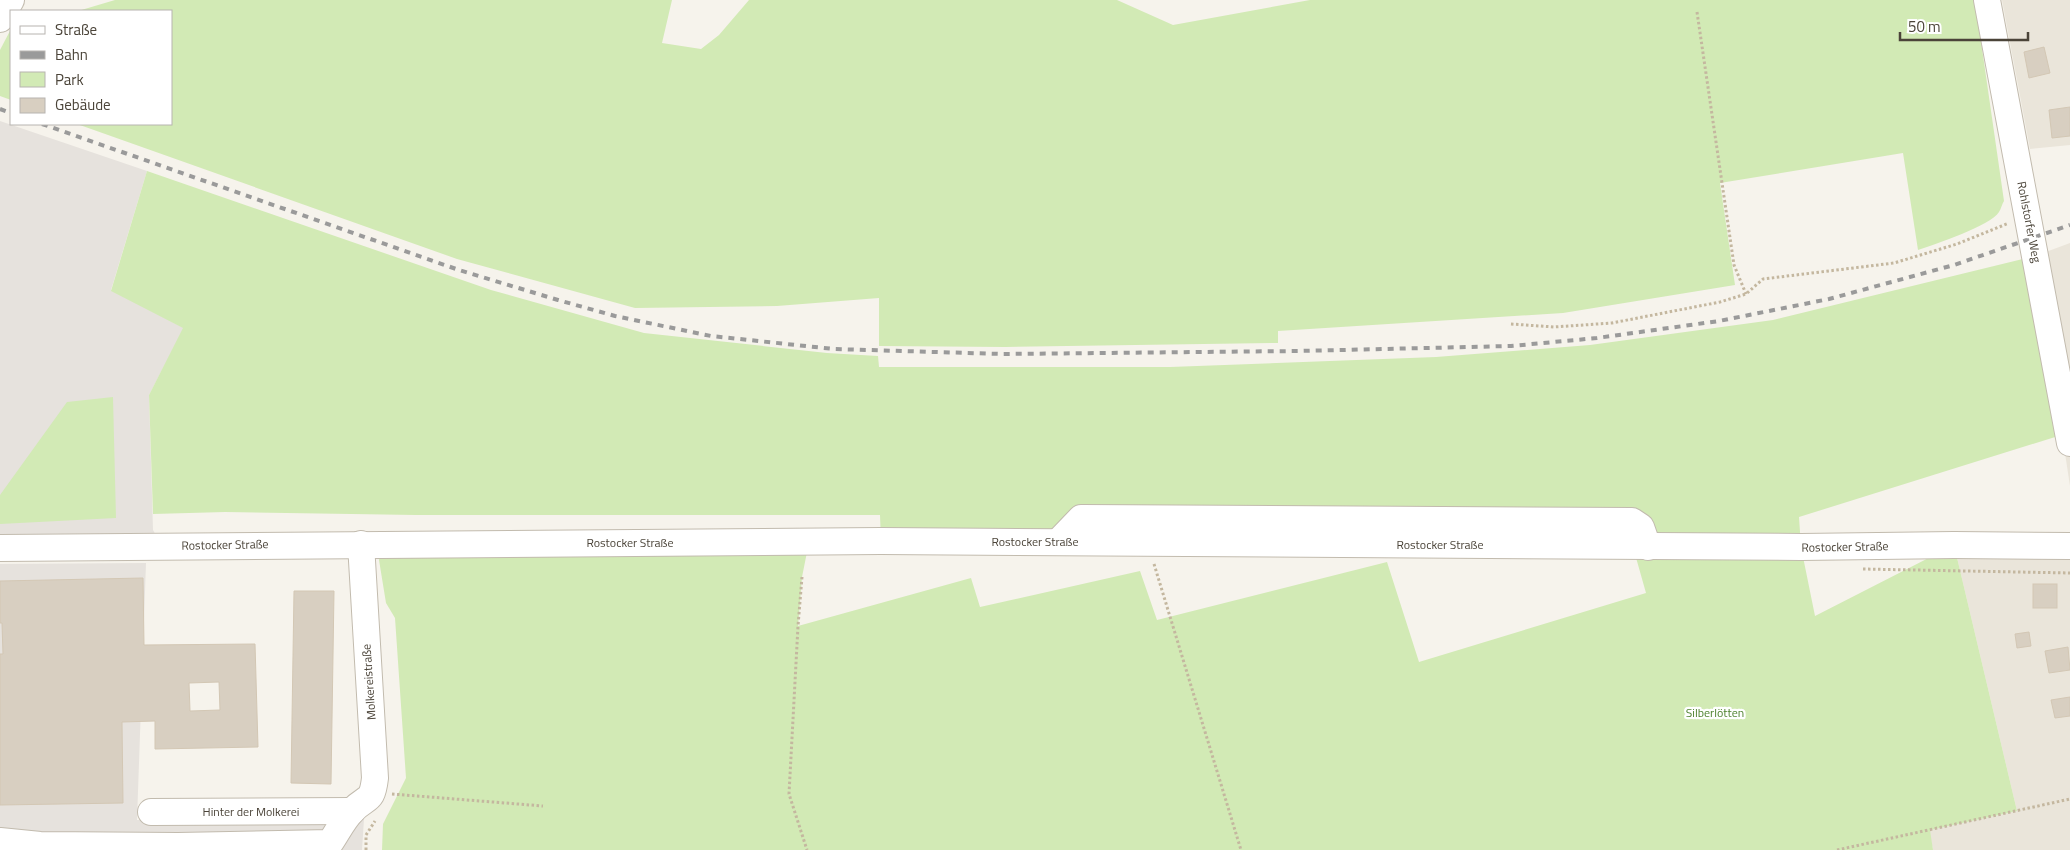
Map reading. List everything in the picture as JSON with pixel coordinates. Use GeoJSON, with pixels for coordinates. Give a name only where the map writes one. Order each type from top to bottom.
{"type":"FeatureCollection","features":[{"type":"Feature","properties":{"kind":"street"},"geometry":{"type":"LineString","coordinates":[[0,19],[11,0]]}},
{"type":"Feature","properties":{"kind":"street","name":"Rohlstorfer Weg"},"geometry":{"type":"LineString","coordinates":[[1987,0],[2070,443]]}},
{"type":"Feature","properties":{"kind":"street"},"geometry":{"type":"LineString","coordinates":[[1058,542],[1080,518],[1632,521],[1641,527],[1648,547]]}},
{"type":"Feature","properties":{"kind":"street","name":"Rostocker Straße"},"geometry":{"type":"LineString","coordinates":[[0,548],[854,542],[1648,547],[2070,546]]}},
{"type":"Feature","properties":{"kind":"street","name":"Molkereistraße"},"geometry":{"type":"LineString","coordinates":[[187,848],[330,844],[352,811],[363,804],[373,793],[376,778],[361,544]]}},
{"type":"Feature","properties":{"kind":"street","name":"Hinter der Molkerei"},"geometry":{"type":"LineString","coordinates":[[151,812],[352,811]]}},
{"type":"Feature","properties":{"kind":"street"},"geometry":{"type":"LineString","coordinates":[[0,841],[40,848],[187,848]]}},
{"type":"Feature","properties":{"kind":"path"},"geometry":{"type":"LineString","coordinates":[[1697,12],[1734,264],[1746,294]]}},
{"type":"Feature","properties":{"kind":"path"},"geometry":{"type":"LineString","coordinates":[[1512,324],[1554,328],[1612,322],[1720,302],[1746,294],[1763,279],[1894,263],[1957,244],[2028,214]]}},
{"type":"Feature","properties":{"kind":"path"},"geometry":{"type":"LineString","coordinates":[[1153,543],[1154,564],[1241,850]]}},
{"type":"Feature","properties":{"kind":"path"},"geometry":{"type":"LineString","coordinates":[[802,577],[789,794],[807,850]]}},
{"type":"Feature","properties":{"kind":"path"},"geometry":{"type":"LineString","coordinates":[[390,794],[543,806]]}},
{"type":"Feature","properties":{"kind":"path"},"geometry":{"type":"LineString","coordinates":[[1837,850],[2070,798]]}},
{"type":"Feature","properties":{"kind":"shaded area"},"geometry":{"type":"Polygon","coordinates":[[[2002,0],[2070,0],[2070,145],[2030,149],[2002,0]]]}},
{"type":"Feature","properties":{"kind":"shaded area"},"geometry":{"type":"Polygon","coordinates":[[[0,121],[147,171],[111,290],[184,328],[149,395],[153,530],[162,546],[0,548],[0,121]]]}},
{"type":"Feature","properties":{"kind":"shaded area"},"geometry":{"type":"Polygon","coordinates":[[[2070,243],[2070,486],[2035,256],[2070,243]]]}},
{"type":"Feature","properties":{"kind":"shaded area"},"geometry":{"type":"Polygon","coordinates":[[[1954,545],[2070,546],[2070,850],[1933,850],[1929,830],[2017,811],[1954,545]]]}},
{"type":"Feature","properties":{"kind":"shaded area"},"geometry":{"type":"Polygon","coordinates":[[[146,563],[137,820],[364,819],[362,850],[0,850],[0,564],[146,563]]]}},
{"type":"Feature","properties":{"kind":"green space"},"geometry":{"type":"Polygon","coordinates":[[[115,0],[672,0],[662,43],[701,49],[719,35],[749,0],[1117,0],[1173,25],[1310,0],[1975,0],[2004,201],[1999,212],[1985,223],[1962,234],[1918,250],[1903,153],[1720,183],[1735,285],[1563,313],[1278,331],[1278,343],[1005,347],[879,346],[879,298],[777,306],[635,308],[457,259],[80,125],[172,125],[172,10],[81,10],[115,0]]]}},
{"type":"Feature","properties":{"kind":"green space"},"geometry":{"type":"Polygon","coordinates":[[[10,31],[10,100],[0,96],[0,50],[10,31]]]}},
{"type":"Feature","properties":{"kind":"green space","name":"Silberlötten"},"geometry":{"type":"Polygon","coordinates":[[[147,171],[491,290],[644,333],[827,353],[878,356],[879,367],[1170,367],[1436,357],[1590,345],[1773,320],[2035,256],[2068,433],[1799,517],[1801,547],[1815,616],[1954,545],[2017,811],[1930,830],[1933,850],[382,850],[383,824],[406,778],[395,618],[386,603],[379,560],[383,544],[809,542],[802,577],[798,626],[971,578],[980,607],[1140,571],[1157,620],[1387,562],[1419,662],[1646,593],[1633,547],[881,541],[880,515],[416,515],[225,512],[153,514],[149,395],[183,328],[111,291],[147,171]]]}},
{"type":"Feature","properties":{"kind":"green space"},"geometry":{"type":"Polygon","coordinates":[[[113,397],[116,518],[0,524],[0,495],[67,402],[113,397]]]}},
{"type":"Feature","properties":{"kind":"building"},"geometry":{"type":"Polygon","coordinates":[[[2044,47],[2050,73],[2029,78],[2024,52],[2044,47]]]}},
{"type":"Feature","properties":{"kind":"building"},"geometry":{"type":"Polygon","coordinates":[[[2070,107],[2070,136],[2052,138],[2049,110],[2070,107]]]}},
{"type":"Feature","properties":{"kind":"building"},"geometry":{"type":"Polygon","coordinates":[[[143,578],[144,645],[255,644],[258,747],[155,749],[155,721],[122,722],[123,803],[0,805],[0,654],[3,654],[2,623],[0,623],[0,581],[143,578]],[[219,682],[189,683],[190,711],[220,710],[219,682]]]}},
{"type":"Feature","properties":{"kind":"building"},"geometry":{"type":"Polygon","coordinates":[[[2033,584],[2057,584],[2057,608],[2033,608],[2033,584]]]}},
{"type":"Feature","properties":{"kind":"building"},"geometry":{"type":"Polygon","coordinates":[[[294,591],[334,591],[331,784],[291,783],[294,591]]]}},
{"type":"Feature","properties":{"kind":"building"},"geometry":{"type":"Polygon","coordinates":[[[2029,632],[2031,646],[2017,648],[2015,634],[2029,632]]]}},
{"type":"Feature","properties":{"kind":"building"},"geometry":{"type":"Polygon","coordinates":[[[2068,647],[2070,670],[2049,673],[2045,651],[2068,647]]]}},
{"type":"Feature","properties":{"kind":"building"},"geometry":{"type":"Polygon","coordinates":[[[2070,697],[2070,716],[2055,718],[2051,700],[2070,697]]]}},
{"type":"Feature","properties":{"kind":"railway"},"geometry":{"type":"LineString","coordinates":[[0,109],[10,113]]}},
{"type":"Feature","properties":{"kind":"railway"},"geometry":{"type":"LineString","coordinates":[[45,125],[459,270],[558,300],[615,316],[711,336],[834,349],[1003,354],[1298,351],[1511,346],[1597,338],[1719,321],[1829,299],[1954,265],[2070,225]]}}]}
